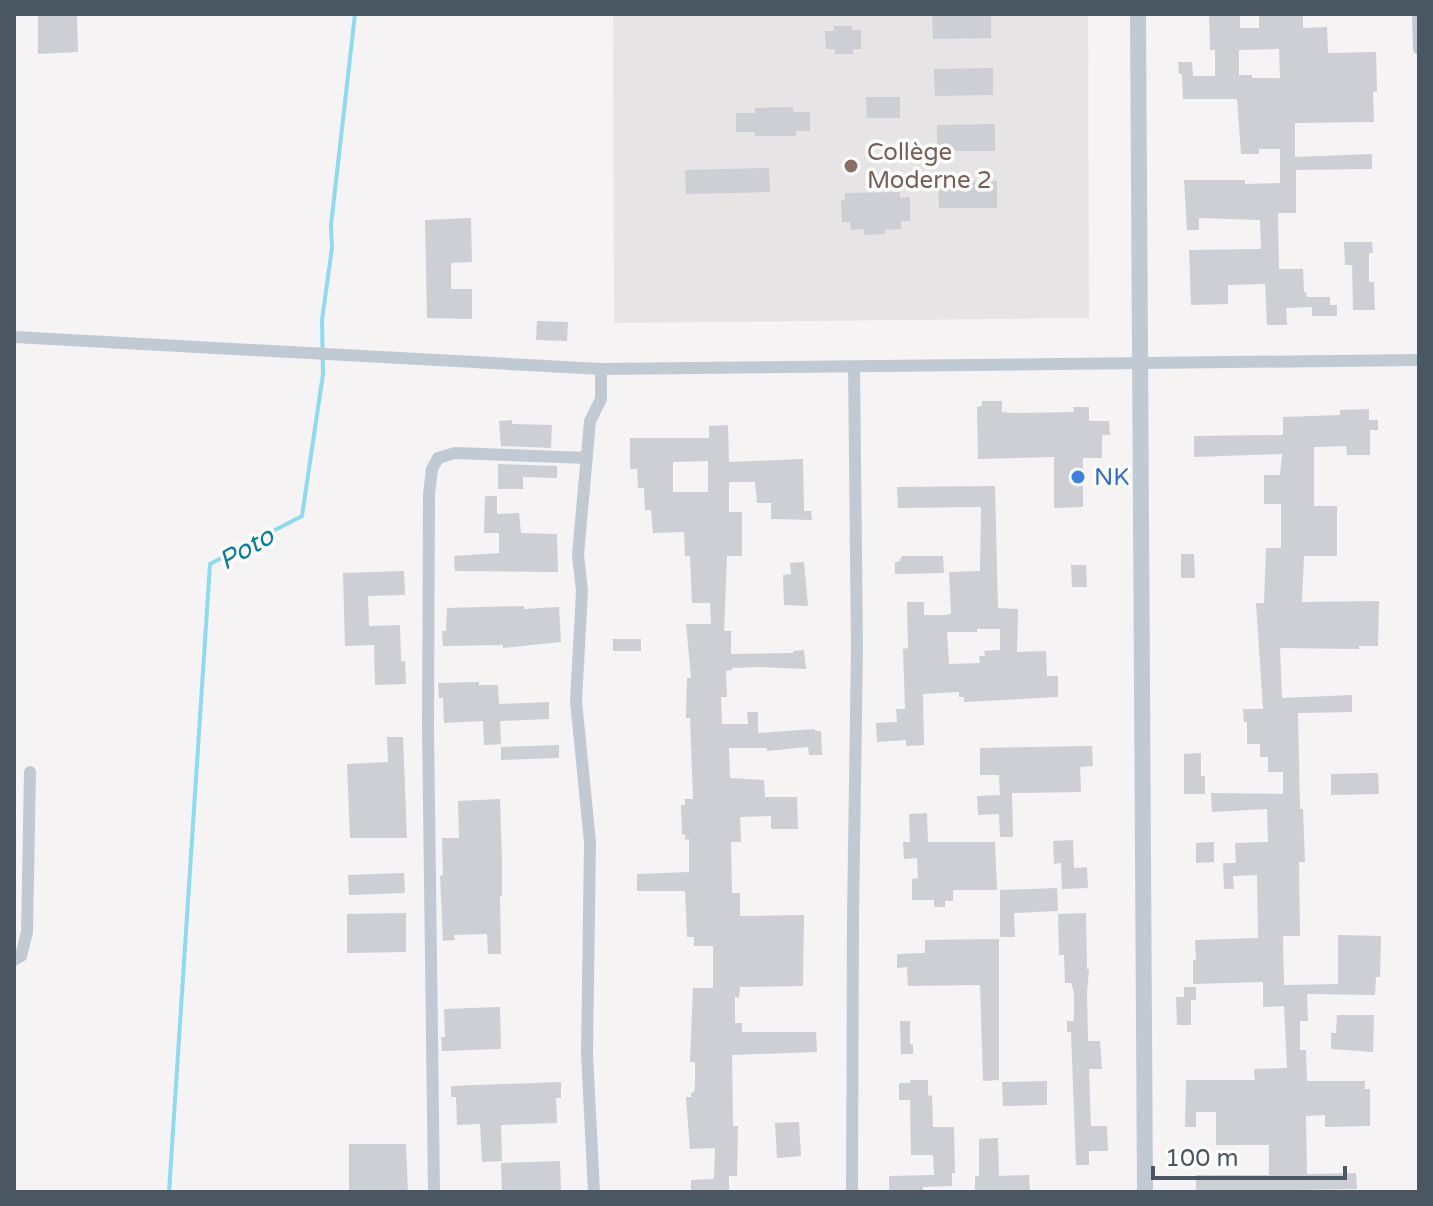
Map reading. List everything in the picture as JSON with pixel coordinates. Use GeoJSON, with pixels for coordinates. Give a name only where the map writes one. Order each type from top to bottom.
{"type":"FeatureCollection","features":[{"type":"Feature","properties":{"kind":"street"},"geometry":{"type":"LineString","coordinates":[[1138,14],[1145,1192]]}},
{"type":"Feature","properties":{"kind":"street"},"geometry":{"type":"LineString","coordinates":[[1418,14],[1419,49]]}},
{"type":"Feature","properties":{"kind":"street"},"geometry":{"type":"LineString","coordinates":[[14,337],[601,369],[1419,360]]}},
{"type":"Feature","properties":{"kind":"street"},"geometry":{"type":"LineString","coordinates":[[852,1192],[857,647],[854,367]]}},
{"type":"Feature","properties":{"kind":"street"},"geometry":{"type":"LineString","coordinates":[[594,1192],[587,1054],[590,842],[576,701],[582,591],[578,555],[590,421],[601,399],[601,369]]}},
{"type":"Feature","properties":{"kind":"street"},"geometry":{"type":"LineString","coordinates":[[434,1192],[428,727],[429,494],[432,469],[438,458],[455,453],[587,458]]}},
{"type":"Feature","properties":{"kind":"street"},"geometry":{"type":"LineString","coordinates":[[14,960],[21,956],[27,932],[30,772]]}},
{"type":"Feature","properties":{"kind":"shaded area","name":"Collège Moderne 2"},"geometry":{"type":"Polygon","coordinates":[[[613,14],[1088,14],[1089,318],[614,323],[613,14]]]}},
{"type":"Feature","properties":{"kind":"building"},"geometry":{"type":"Polygon","coordinates":[[[932,14],[991,14],[991,38],[933,39],[932,14]]]}},
{"type":"Feature","properties":{"kind":"building"},"geometry":{"type":"Polygon","coordinates":[[[1209,14],[1240,14],[1240,28],[1259,28],[1259,14],[1303,14],[1303,28],[1327,27],[1328,53],[1376,52],[1374,122],[1295,123],[1295,157],[1372,154],[1372,169],[1296,170],[1296,213],[1278,213],[1279,269],[1303,269],[1307,297],[1330,297],[1330,305],[1337,305],[1337,316],[1312,316],[1312,307],[1286,308],[1287,325],[1267,325],[1265,284],[1228,285],[1228,304],[1191,305],[1189,250],[1261,249],[1260,220],[1199,218],[1199,230],[1187,230],[1184,180],[1280,183],[1280,149],[1259,149],[1259,154],[1241,154],[1237,99],[1183,99],[1178,62],[1192,62],[1193,76],[1215,76],[1215,50],[1210,50],[1209,14]],[[1279,49],[1239,50],[1239,75],[1280,78],[1279,49]]]}},
{"type":"Feature","properties":{"kind":"building"},"geometry":{"type":"Polygon","coordinates":[[[38,16],[77,16],[78,52],[38,54],[38,16]]]}},
{"type":"Feature","properties":{"kind":"building"},"geometry":{"type":"Polygon","coordinates":[[[834,26],[852,26],[852,30],[861,30],[861,49],[853,49],[853,54],[835,54],[835,49],[826,49],[825,31],[834,31],[834,26]]]}},
{"type":"Feature","properties":{"kind":"building"},"geometry":{"type":"Polygon","coordinates":[[[993,68],[993,95],[935,96],[934,69],[993,68]]]}},
{"type":"Feature","properties":{"kind":"building"},"geometry":{"type":"Polygon","coordinates":[[[866,97],[900,97],[900,118],[867,118],[866,97]]]}},
{"type":"Feature","properties":{"kind":"building"},"geometry":{"type":"Polygon","coordinates":[[[793,107],[793,112],[810,112],[810,131],[796,131],[796,136],[755,136],[755,132],[736,132],[736,113],[755,113],[755,108],[793,107]]]}},
{"type":"Feature","properties":{"kind":"building"},"geometry":{"type":"Polygon","coordinates":[[[995,124],[995,151],[937,151],[937,125],[995,124]]]}},
{"type":"Feature","properties":{"kind":"building"},"geometry":{"type":"Polygon","coordinates":[[[769,168],[770,192],[686,194],[685,170],[769,168]]]}},
{"type":"Feature","properties":{"kind":"building"},"geometry":{"type":"Polygon","coordinates":[[[997,181],[997,208],[939,208],[938,182],[997,181]]]}},
{"type":"Feature","properties":{"kind":"building"},"geometry":{"type":"Polygon","coordinates":[[[900,192],[900,198],[910,197],[910,221],[901,221],[901,229],[864,235],[864,229],[851,230],[850,222],[842,222],[841,200],[845,200],[845,193],[900,192]]]}},
{"type":"Feature","properties":{"kind":"building"},"geometry":{"type":"Polygon","coordinates":[[[471,218],[472,262],[451,263],[451,289],[472,289],[472,319],[427,318],[425,220],[471,218]]]}},
{"type":"Feature","properties":{"kind":"building"},"geometry":{"type":"Polygon","coordinates":[[[1344,242],[1372,242],[1369,282],[1374,282],[1375,310],[1353,310],[1352,265],[1345,265],[1344,242]]]}},
{"type":"Feature","properties":{"kind":"building"},"geometry":{"type":"Polygon","coordinates":[[[537,321],[568,322],[567,341],[536,340],[537,321]]]}},
{"type":"Feature","properties":{"kind":"building"},"geometry":{"type":"Polygon","coordinates":[[[982,401],[1002,401],[1002,412],[1013,413],[1074,412],[1073,407],[1089,407],[1089,421],[1109,421],[1110,435],[1102,435],[1102,458],[1083,458],[1083,507],[1054,508],[1054,457],[978,459],[977,407],[982,406],[982,401]]]}},
{"type":"Feature","properties":{"kind":"building"},"geometry":{"type":"Polygon","coordinates":[[[1369,409],[1369,420],[1378,420],[1378,430],[1370,430],[1370,455],[1347,455],[1346,446],[1314,447],[1314,506],[1337,506],[1337,556],[1304,556],[1302,602],[1379,601],[1378,646],[1359,646],[1359,649],[1280,648],[1282,698],[1352,695],[1352,712],[1298,713],[1300,809],[1303,809],[1305,862],[1299,862],[1300,936],[1283,936],[1284,985],[1338,984],[1338,935],[1381,936],[1380,977],[1376,977],[1375,995],[1307,994],[1308,1021],[1300,1021],[1300,1050],[1306,1050],[1307,1081],[1365,1081],[1365,1089],[1370,1089],[1370,1126],[1325,1127],[1325,1115],[1306,1116],[1307,1174],[1356,1173],[1357,1189],[1196,1192],[1196,1175],[1269,1175],[1269,1145],[1216,1145],[1216,1112],[1196,1112],[1196,1127],[1185,1127],[1186,1080],[1255,1080],[1254,1069],[1287,1068],[1284,1006],[1263,1007],[1263,982],[1193,984],[1195,940],[1258,938],[1257,875],[1233,876],[1234,889],[1224,889],[1223,863],[1236,863],[1235,843],[1268,842],[1267,809],[1212,812],[1211,793],[1283,794],[1283,772],[1268,772],[1268,757],[1260,757],[1260,744],[1247,744],[1247,722],[1244,722],[1243,709],[1263,709],[1256,603],[1264,603],[1266,548],[1281,548],[1281,504],[1264,504],[1264,475],[1280,475],[1282,454],[1194,457],[1194,436],[1283,435],[1283,417],[1340,415],[1340,410],[1369,409]]]}},
{"type":"Feature","properties":{"kind":"building"},"geometry":{"type":"Polygon","coordinates":[[[512,420],[512,424],[552,425],[551,448],[501,446],[499,421],[512,420]]]}},
{"type":"Feature","properties":{"kind":"building"},"geometry":{"type":"Polygon","coordinates":[[[728,425],[729,462],[803,459],[804,511],[811,511],[812,520],[771,519],[771,503],[757,503],[755,482],[729,482],[729,512],[742,512],[742,556],[727,556],[724,631],[731,631],[731,654],[804,650],[806,669],[759,667],[726,671],[727,697],[721,697],[722,724],[748,724],[747,712],[758,712],[758,733],[815,729],[821,731],[822,755],[809,755],[808,747],[767,751],[767,748],[729,748],[730,778],[764,780],[765,797],[797,797],[798,829],[771,829],[771,816],[740,817],[741,842],[731,842],[732,893],[740,893],[740,916],[804,915],[803,986],[740,987],[739,998],[735,997],[735,1023],[742,1023],[742,1032],[816,1032],[817,1052],[732,1055],[733,1126],[738,1126],[737,1176],[729,1176],[729,1192],[691,1192],[691,1180],[714,1179],[715,1148],[690,1149],[686,1097],[691,1097],[695,1084],[695,1062],[690,1062],[693,988],[713,988],[713,946],[694,946],[694,937],[687,937],[685,891],[637,891],[637,874],[689,872],[689,839],[685,840],[685,834],[682,835],[681,805],[685,805],[685,799],[693,799],[690,718],[686,718],[687,678],[691,678],[686,624],[711,624],[710,603],[692,603],[690,556],[685,556],[684,532],[653,533],[651,510],[645,510],[644,488],[638,488],[637,469],[630,469],[630,438],[709,438],[709,426],[728,425]],[[708,461],[673,462],[673,492],[708,492],[708,461]]]}},
{"type":"Feature","properties":{"kind":"building"},"geometry":{"type":"Polygon","coordinates":[[[498,464],[557,466],[557,478],[523,477],[523,489],[498,489],[498,464]]]}},
{"type":"Feature","properties":{"kind":"building"},"geometry":{"type":"Polygon","coordinates":[[[995,486],[998,608],[1018,609],[1017,652],[1046,651],[1047,676],[1058,676],[1058,697],[964,702],[959,692],[923,694],[924,745],[906,746],[906,740],[877,742],[876,723],[897,722],[896,709],[905,709],[903,649],[908,648],[907,602],[924,602],[924,615],[948,615],[951,613],[949,572],[980,571],[981,507],[898,508],[897,487],[995,486]],[[1000,629],[947,632],[949,664],[980,663],[979,656],[985,656],[984,651],[1000,650],[1000,629]]]}},
{"type":"Feature","properties":{"kind":"building"},"geometry":{"type":"Polygon","coordinates":[[[485,496],[497,496],[497,514],[519,513],[521,533],[557,534],[558,572],[455,571],[454,556],[499,553],[499,533],[484,533],[485,496]]]}},
{"type":"Feature","properties":{"kind":"building"},"geometry":{"type":"Polygon","coordinates":[[[1181,554],[1194,554],[1195,578],[1181,578],[1181,554]]]}},
{"type":"Feature","properties":{"kind":"building"},"geometry":{"type":"Polygon","coordinates":[[[902,556],[943,556],[944,573],[895,574],[895,562],[899,562],[902,556]]]}},
{"type":"Feature","properties":{"kind":"building"},"geometry":{"type":"Polygon","coordinates":[[[804,562],[808,606],[784,605],[783,575],[791,574],[790,563],[804,562]]]}},
{"type":"Feature","properties":{"kind":"building"},"geometry":{"type":"Polygon","coordinates":[[[1071,565],[1086,565],[1087,587],[1072,587],[1071,565]]]}},
{"type":"Feature","properties":{"kind":"building"},"geometry":{"type":"Polygon","coordinates":[[[404,571],[405,595],[368,596],[369,626],[400,625],[401,661],[405,661],[406,684],[375,685],[374,645],[345,646],[343,573],[404,571]]]}},
{"type":"Feature","properties":{"kind":"building"},"geometry":{"type":"Polygon","coordinates":[[[524,606],[524,609],[559,607],[561,642],[503,648],[503,645],[443,646],[442,631],[446,631],[447,608],[524,606]]]}},
{"type":"Feature","properties":{"kind":"building"},"geometry":{"type":"Polygon","coordinates":[[[613,639],[641,639],[641,651],[613,651],[613,639]]]}},
{"type":"Feature","properties":{"kind":"building"},"geometry":{"type":"Polygon","coordinates":[[[479,682],[479,685],[498,685],[499,704],[549,702],[549,719],[500,721],[501,744],[484,745],[483,721],[444,723],[443,698],[439,698],[438,683],[479,682]]]}},
{"type":"Feature","properties":{"kind":"building"},"geometry":{"type":"Polygon","coordinates":[[[387,737],[403,737],[407,838],[350,838],[347,764],[388,762],[387,737]]]}},
{"type":"Feature","properties":{"kind":"building"},"geometry":{"type":"Polygon","coordinates":[[[559,745],[559,758],[501,760],[501,747],[559,745]]]}},
{"type":"Feature","properties":{"kind":"building"},"geometry":{"type":"Polygon","coordinates":[[[1092,746],[1093,766],[1080,767],[1081,792],[1012,793],[1013,837],[1000,837],[999,814],[978,815],[977,796],[1000,795],[999,775],[980,775],[980,748],[1092,746]]]}},
{"type":"Feature","properties":{"kind":"building"},"geometry":{"type":"Polygon","coordinates":[[[1201,753],[1205,794],[1184,794],[1184,754],[1201,753]]]}},
{"type":"Feature","properties":{"kind":"building"},"geometry":{"type":"Polygon","coordinates":[[[1378,773],[1379,794],[1331,795],[1331,774],[1378,773]]]}},
{"type":"Feature","properties":{"kind":"building"},"geometry":{"type":"Polygon","coordinates":[[[500,799],[501,954],[488,954],[487,934],[454,935],[455,940],[443,941],[442,838],[459,838],[458,801],[500,799]]]}},
{"type":"Feature","properties":{"kind":"building"},"geometry":{"type":"Polygon","coordinates":[[[927,813],[928,842],[995,842],[997,890],[953,890],[953,901],[945,901],[945,907],[934,907],[934,900],[912,900],[912,879],[918,878],[917,858],[904,859],[903,842],[910,842],[909,814],[927,813]]]}},
{"type":"Feature","properties":{"kind":"building"},"geometry":{"type":"Polygon","coordinates":[[[1073,840],[1074,868],[1087,867],[1088,888],[1062,889],[1061,863],[1054,864],[1053,841],[1073,840]]]}},
{"type":"Feature","properties":{"kind":"building"},"geometry":{"type":"Polygon","coordinates":[[[1214,842],[1214,862],[1196,863],[1196,843],[1214,842]]]}},
{"type":"Feature","properties":{"kind":"building"},"geometry":{"type":"Polygon","coordinates":[[[404,873],[405,893],[349,895],[348,875],[404,873]]]}},
{"type":"Feature","properties":{"kind":"building"},"geometry":{"type":"Polygon","coordinates":[[[1057,888],[1058,911],[1014,913],[1015,937],[1000,937],[1000,890],[1057,888]]]}},
{"type":"Feature","properties":{"kind":"building"},"geometry":{"type":"Polygon","coordinates":[[[406,913],[406,952],[347,953],[347,914],[406,913]]]}},
{"type":"Feature","properties":{"kind":"building"},"geometry":{"type":"Polygon","coordinates":[[[1086,913],[1088,1041],[1100,1041],[1102,1069],[1089,1069],[1091,1126],[1107,1126],[1108,1151],[1089,1151],[1089,1165],[1076,1165],[1071,1032],[1067,1032],[1067,1021],[1074,1021],[1074,993],[1071,983],[1065,983],[1064,955],[1059,955],[1058,914],[1086,913]]]}},
{"type":"Feature","properties":{"kind":"building"},"geometry":{"type":"Polygon","coordinates":[[[999,939],[999,1080],[983,1081],[980,985],[908,986],[907,967],[897,968],[897,954],[925,953],[925,940],[999,939]]]}},
{"type":"Feature","properties":{"kind":"building"},"geometry":{"type":"Polygon","coordinates":[[[1184,987],[1196,987],[1196,1000],[1191,1000],[1191,1025],[1177,1025],[1176,997],[1184,997],[1184,987]]]}},
{"type":"Feature","properties":{"kind":"building"},"geometry":{"type":"Polygon","coordinates":[[[500,1007],[501,1049],[442,1051],[444,1009],[500,1007]]]}},
{"type":"Feature","properties":{"kind":"building"},"geometry":{"type":"Polygon","coordinates":[[[1337,1015],[1374,1015],[1373,1052],[1331,1049],[1331,1033],[1336,1033],[1337,1015]]]}},
{"type":"Feature","properties":{"kind":"building"},"geometry":{"type":"Polygon","coordinates":[[[900,1021],[910,1021],[913,1054],[901,1054],[900,1021]]]}},
{"type":"Feature","properties":{"kind":"building"},"geometry":{"type":"Polygon","coordinates":[[[910,1080],[928,1080],[933,1127],[954,1127],[955,1173],[952,1173],[952,1186],[923,1187],[923,1192],[889,1192],[889,1176],[934,1175],[933,1155],[911,1155],[910,1100],[899,1100],[899,1083],[910,1083],[910,1080]]]}},
{"type":"Feature","properties":{"kind":"building"},"geometry":{"type":"Polygon","coordinates":[[[1047,1081],[1047,1105],[1003,1106],[1002,1082],[1047,1081]]]}},
{"type":"Feature","properties":{"kind":"building"},"geometry":{"type":"Polygon","coordinates":[[[561,1082],[561,1098],[556,1098],[557,1123],[501,1125],[502,1161],[482,1162],[480,1124],[457,1125],[456,1097],[451,1097],[451,1086],[561,1082]]]}},
{"type":"Feature","properties":{"kind":"building"},"geometry":{"type":"Polygon","coordinates":[[[799,1122],[801,1156],[777,1158],[775,1123],[799,1122]]]}},
{"type":"Feature","properties":{"kind":"building"},"geometry":{"type":"Polygon","coordinates":[[[998,1138],[999,1176],[1029,1175],[1030,1192],[975,1192],[975,1176],[979,1176],[979,1139],[998,1138]]]}},
{"type":"Feature","properties":{"kind":"building"},"geometry":{"type":"Polygon","coordinates":[[[349,1144],[406,1144],[408,1192],[349,1192],[349,1144]]]}},
{"type":"Feature","properties":{"kind":"building"},"geometry":{"type":"Polygon","coordinates":[[[560,1161],[561,1192],[502,1192],[501,1163],[560,1161]]]}},
{"type":"Feature","properties":{"kind":"waterway","name":"Poto"},"geometry":{"type":"LineString","coordinates":[[169,1192],[210,564],[302,516],[323,374],[322,320],[355,14]]}},
{"type":"Feature","properties":{"kind":"place","name":"Collège Moderne 2"},"geometry":{"type":"Point","coordinates":[851,166]}},
{"type":"Feature","properties":{"kind":"place","name":"NK"},"geometry":{"type":"Point","coordinates":[1078,477]}}]}
